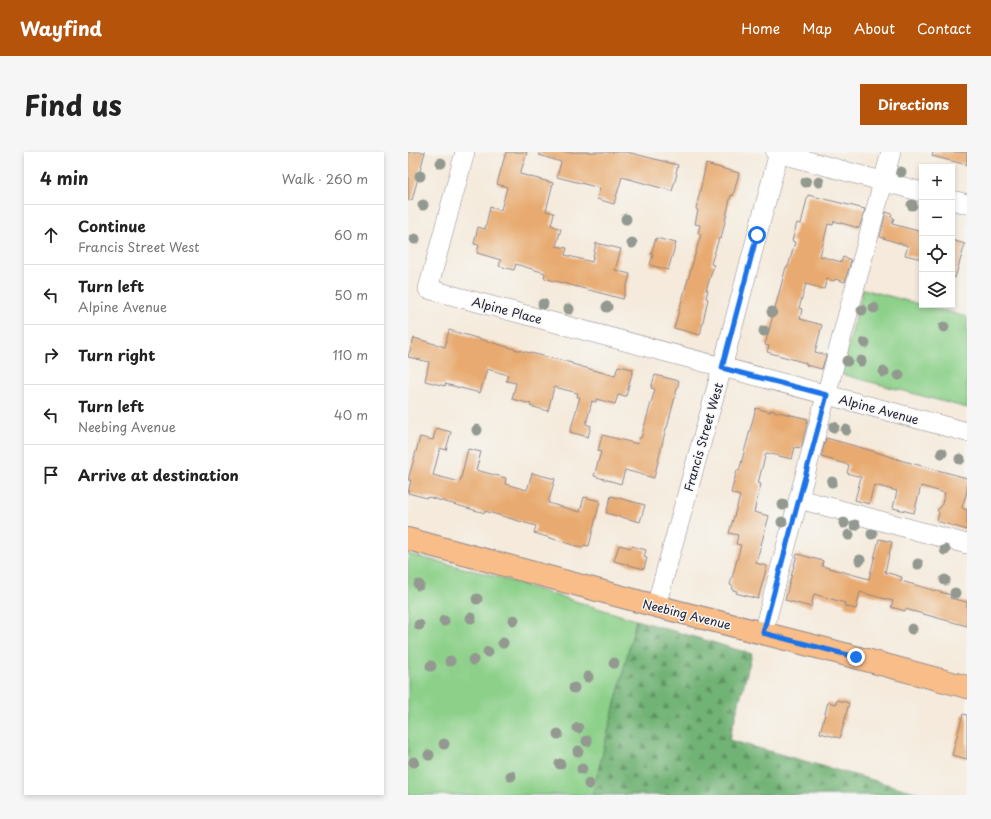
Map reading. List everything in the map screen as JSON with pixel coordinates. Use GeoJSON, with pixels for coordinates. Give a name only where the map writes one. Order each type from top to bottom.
{"type":"FeatureCollection","features":[{"type":"Feature","properties":{"kind":"main road","name":"Neebing Avenue"},"geometry":{"type":"LineString","coordinates":[[408,539],[656,606],[967,687]]}},
{"type":"Feature","properties":{"kind":"street","name":"Alpine Place"},"geometry":{"type":"LineString","coordinates":[[465,152],[428,288],[722,368]]}},
{"type":"Feature","properties":{"kind":"street","name":"Francis Street West"},"geometry":{"type":"LineString","coordinates":[[656,606],[722,368],[777,152]]}},
{"type":"Feature","properties":{"kind":"street"},"geometry":{"type":"LineString","coordinates":[[777,152],[919,191]]}},
{"type":"Feature","properties":{"kind":"street"},"geometry":{"type":"LineString","coordinates":[[763,633],[891,152]]}},
{"type":"Feature","properties":{"kind":"street"},"geometry":{"type":"LineString","coordinates":[[955,201],[967,204]]}},
{"type":"Feature","properties":{"kind":"street","name":"Alpine Avenue"},"geometry":{"type":"LineString","coordinates":[[722,368],[967,432]]}},
{"type":"Feature","properties":{"kind":"street"},"geometry":{"type":"LineString","coordinates":[[799,499],[967,544]]}},
{"type":"Feature","properties":{"kind":"green space"},"geometry":{"type":"Polygon","coordinates":[[[863,289],[919,304],[919,308],[934,308],[967,317],[967,408],[841,374],[863,289]]]}},
{"type":"Feature","properties":{"kind":"green space"},"geometry":{"type":"Polygon","coordinates":[[[408,554],[491,575],[636,620],[592,795],[408,795],[408,554]]]}},
{"type":"Feature","properties":{"kind":"green space"},"geometry":{"type":"Polygon","coordinates":[[[636,620],[752,654],[729,740],[926,795],[592,795],[636,620]]]}},
{"type":"Feature","properties":{"kind":"building"},"geometry":{"type":"Polygon","coordinates":[[[408,152],[425,152],[412,200],[408,200],[408,152]]]}},
{"type":"Feature","properties":{"kind":"building"},"geometry":{"type":"Polygon","coordinates":[[[506,152],[527,152],[520,174],[553,183],[546,211],[554,213],[551,225],[561,229],[556,246],[567,248],[565,255],[592,262],[596,243],[621,249],[615,270],[630,274],[623,299],[544,278],[545,273],[516,264],[514,270],[499,266],[501,260],[477,253],[479,245],[474,244],[478,227],[485,229],[490,207],[501,210],[507,187],[497,184],[506,152]]]}},
{"type":"Feature","properties":{"kind":"building"},"geometry":{"type":"Polygon","coordinates":[[[539,152],[627,152],[678,165],[677,174],[672,191],[622,177],[614,204],[597,199],[600,188],[557,177],[561,162],[539,155],[539,152]]]}},
{"type":"Feature","properties":{"kind":"building"},"geometry":{"type":"Polygon","coordinates":[[[933,152],[967,152],[967,165],[932,156],[933,152]]]}},
{"type":"Feature","properties":{"kind":"building"},"geometry":{"type":"Polygon","coordinates":[[[706,164],[739,173],[733,196],[731,195],[721,239],[719,238],[711,264],[714,265],[706,290],[708,290],[706,298],[708,299],[700,335],[674,328],[701,234],[698,233],[700,225],[695,224],[698,210],[696,209],[706,164]]]}},
{"type":"Feature","properties":{"kind":"building"},"geometry":{"type":"Polygon","coordinates":[[[808,195],[865,209],[859,228],[834,221],[833,225],[828,224],[820,256],[841,262],[843,257],[851,260],[845,282],[835,279],[834,281],[827,279],[824,289],[806,284],[799,308],[802,309],[800,319],[822,325],[815,352],[826,355],[822,369],[767,352],[769,346],[765,345],[786,267],[788,267],[795,242],[792,241],[797,223],[801,224],[808,195]]]}},
{"type":"Feature","properties":{"kind":"building"},"geometry":{"type":"Polygon","coordinates":[[[886,212],[892,214],[891,217],[894,218],[892,224],[919,231],[919,258],[905,255],[908,246],[880,237],[886,212]]]}},
{"type":"Feature","properties":{"kind":"building"},"geometry":{"type":"Polygon","coordinates":[[[656,238],[676,243],[668,270],[650,265],[653,255],[651,254],[656,238]]]}},
{"type":"Feature","properties":{"kind":"building"},"geometry":{"type":"Polygon","coordinates":[[[955,241],[965,244],[955,278],[955,241]]]}},
{"type":"Feature","properties":{"kind":"building"},"geometry":{"type":"Polygon","coordinates":[[[449,330],[615,376],[618,366],[633,369],[626,396],[618,395],[615,404],[596,399],[596,402],[592,401],[586,424],[591,426],[588,437],[570,432],[580,397],[577,397],[578,393],[554,387],[548,411],[530,406],[531,404],[512,399],[516,383],[506,381],[508,375],[487,369],[480,393],[445,384],[445,386],[425,381],[429,362],[408,357],[414,338],[445,347],[449,330]]]}},
{"type":"Feature","properties":{"kind":"building"},"geometry":{"type":"Polygon","coordinates":[[[655,375],[679,381],[654,478],[625,470],[621,484],[594,476],[601,452],[598,451],[602,435],[638,444],[655,389],[651,388],[655,375]]]}},
{"type":"Feature","properties":{"kind":"building"},"geometry":{"type":"Polygon","coordinates":[[[756,408],[808,419],[801,448],[795,447],[792,459],[766,453],[758,483],[761,484],[754,512],[769,516],[756,563],[767,566],[758,599],[736,593],[737,591],[732,590],[733,586],[730,585],[741,545],[736,544],[738,535],[729,533],[740,496],[731,493],[737,470],[739,471],[756,408]]]}},
{"type":"Feature","properties":{"kind":"building"},"geometry":{"type":"Polygon","coordinates":[[[436,428],[451,432],[446,450],[440,448],[433,475],[460,482],[468,449],[481,452],[476,470],[506,478],[505,484],[527,490],[532,473],[555,479],[548,503],[580,512],[584,497],[600,501],[589,546],[584,545],[583,548],[534,533],[536,526],[485,511],[485,513],[408,493],[411,480],[408,480],[420,437],[433,440],[436,428]]]}},
{"type":"Feature","properties":{"kind":"building"},"geometry":{"type":"Polygon","coordinates":[[[826,438],[967,478],[967,491],[962,508],[967,510],[967,530],[937,521],[939,513],[937,510],[941,507],[945,493],[921,486],[914,513],[893,508],[897,491],[874,485],[869,504],[855,500],[861,477],[847,473],[849,465],[821,457],[826,438]]]}},
{"type":"Feature","properties":{"kind":"building"},"geometry":{"type":"Polygon","coordinates":[[[611,496],[645,505],[640,522],[606,513],[611,496]]]}},
{"type":"Feature","properties":{"kind":"building"},"geometry":{"type":"Polygon","coordinates":[[[879,539],[892,542],[885,572],[902,577],[901,581],[951,595],[950,598],[967,602],[967,626],[905,609],[905,611],[891,607],[893,601],[860,592],[856,609],[844,606],[845,603],[814,594],[811,607],[785,600],[797,554],[823,561],[822,566],[869,579],[879,539]]]}},
{"type":"Feature","properties":{"kind":"building"},"geometry":{"type":"Polygon","coordinates":[[[619,545],[631,548],[632,546],[646,550],[644,557],[647,558],[644,569],[614,561],[619,545]]]}},
{"type":"Feature","properties":{"kind":"building"},"geometry":{"type":"Polygon","coordinates":[[[837,700],[849,703],[840,738],[820,733],[828,702],[836,704],[837,700]]]}},
{"type":"Feature","properties":{"kind":"building"},"geometry":{"type":"Polygon","coordinates":[[[963,714],[967,715],[967,759],[952,755],[963,714]]]}},
{"type":"Feature","properties":{"kind":"route"},"geometry":{"type":"LineString","coordinates":[[757,235],[722,368],[827,395],[763,633],[856,657]]}}]}
